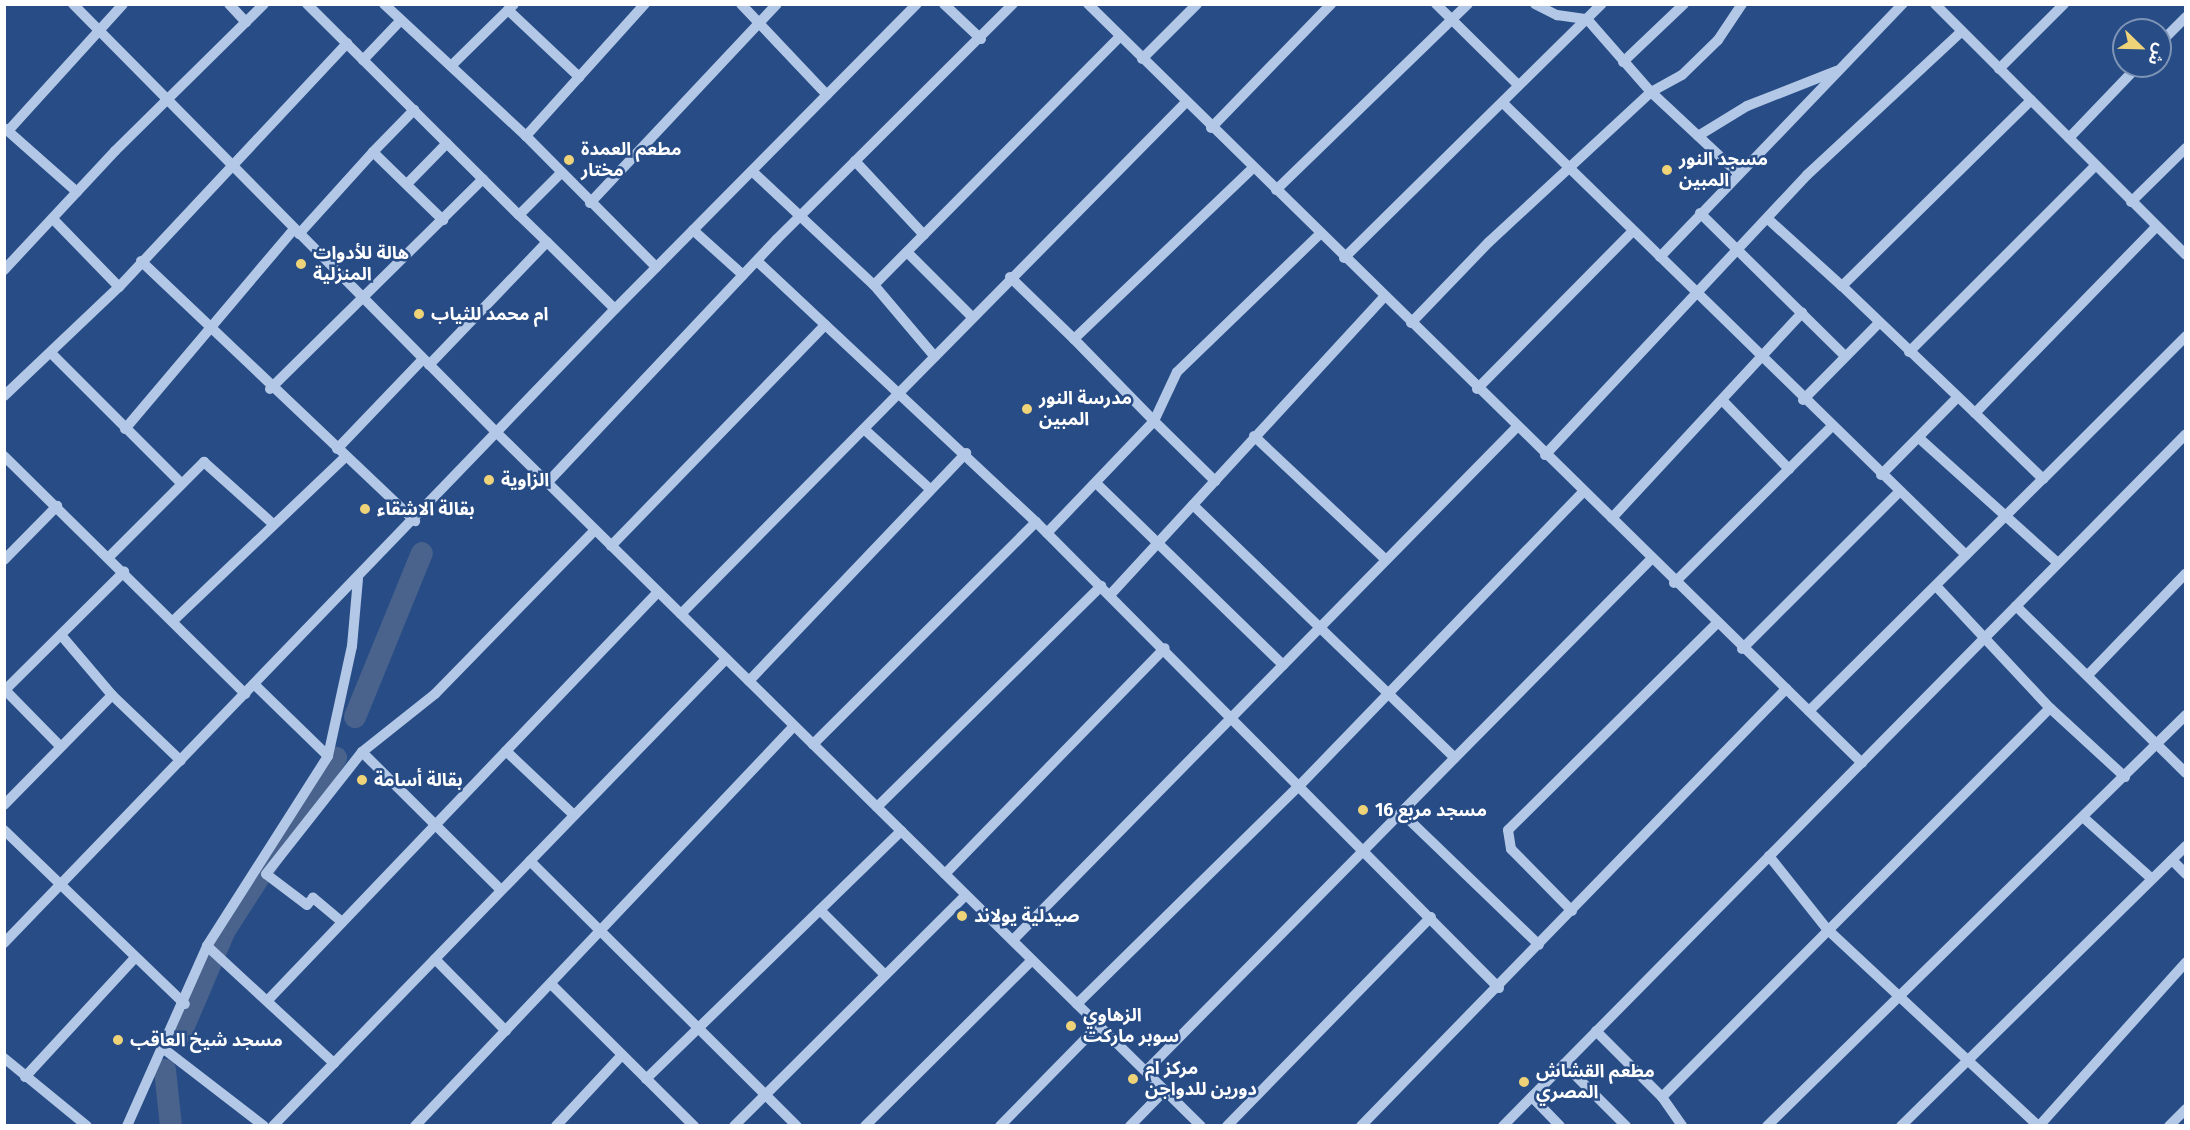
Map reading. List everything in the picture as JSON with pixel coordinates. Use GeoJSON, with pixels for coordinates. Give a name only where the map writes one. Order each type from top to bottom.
{"type":"FeatureCollection","features":[{"type":"Feature","properties":{"kind":"street"},"geometry":{"type":"LineString","coordinates":[[73,4],[498,435],[1201,1125]]}},
{"type":"Feature","properties":{"kind":"street"},"geometry":{"type":"LineString","coordinates":[[77,192],[6,129],[123,4]]}},
{"type":"Feature","properties":{"kind":"street"},"geometry":{"type":"LineString","coordinates":[[229,4],[246,22]]}},
{"type":"Feature","properties":{"kind":"street"},"geometry":{"type":"LineString","coordinates":[[7,263],[55,221],[77,192],[264,4]]}},
{"type":"Feature","properties":{"kind":"street"},"geometry":{"type":"LineString","coordinates":[[307,4],[615,309]]}},
{"type":"Feature","properties":{"kind":"street"},"geometry":{"type":"LineString","coordinates":[[526,135],[645,4]]}},
{"type":"Feature","properties":{"kind":"street"},"geometry":{"type":"LineString","coordinates":[[741,4],[828,95]]}},
{"type":"Feature","properties":{"kind":"street"},"geometry":{"type":"LineString","coordinates":[[590,203],[777,4]]}},
{"type":"Feature","properties":{"kind":"street"},"geometry":{"type":"LineString","coordinates":[[4,943],[498,435],[615,309],[916,4]]}},
{"type":"Feature","properties":{"kind":"street"},"geometry":{"type":"LineString","coordinates":[[944,4],[981,39]]}},
{"type":"Feature","properties":{"kind":"street"},"geometry":{"type":"LineString","coordinates":[[547,483],[798,218],[981,39],[1013,4]]}},
{"type":"Feature","properties":{"kind":"street"},"geometry":{"type":"LineString","coordinates":[[1088,4],[1477,389],[1612,518],[1674,583],[1862,763]]}},
{"type":"Feature","properties":{"kind":"street"},"geometry":{"type":"LineString","coordinates":[[1142,59],[1197,4]]}},
{"type":"Feature","properties":{"kind":"street"},"geometry":{"type":"LineString","coordinates":[[1211,128],[1331,4]]}},
{"type":"Feature","properties":{"kind":"street"},"geometry":{"type":"LineString","coordinates":[[1436,4],[1518,85]]}},
{"type":"Feature","properties":{"kind":"street"},"geometry":{"type":"LineString","coordinates":[[1275,190],[1468,4]]}},
{"type":"Feature","properties":{"kind":"street"},"geometry":{"type":"LineString","coordinates":[[1535,4],[1557,15],[1587,19],[1651,92],[1739,174]]}},
{"type":"Feature","properties":{"kind":"street"},"geometry":{"type":"LineString","coordinates":[[1344,258],[1602,4]]}},
{"type":"Feature","properties":{"kind":"street"},"geometry":{"type":"LineString","coordinates":[[1623,62],[1684,4]]}},
{"type":"Feature","properties":{"kind":"street"},"geometry":{"type":"LineString","coordinates":[[1660,257],[1903,4]]}},
{"type":"Feature","properties":{"kind":"street"},"geometry":{"type":"LineString","coordinates":[[1935,4],[2155,228],[2186,255]]}},
{"type":"Feature","properties":{"kind":"street"},"geometry":{"type":"LineString","coordinates":[[2000,69],[2064,4]]}},
{"type":"Feature","properties":{"kind":"street"},"geometry":{"type":"LineString","coordinates":[[386,5],[526,135],[590,203],[656,267]]}},
{"type":"Feature","properties":{"kind":"street"},"geometry":{"type":"LineString","coordinates":[[451,66],[511,7],[579,77]]}},
{"type":"Feature","properties":{"kind":"street"},"geometry":{"type":"LineString","coordinates":[[1411,323],[1489,242],[1570,170],[1651,92],[1682,75],[1737,7]]}},
{"type":"Feature","properties":{"kind":"street"},"geometry":{"type":"LineString","coordinates":[[2172,31],[2186,17]]}},
{"type":"Feature","properties":{"kind":"street"},"geometry":{"type":"LineString","coordinates":[[363,60],[401,20]]}},
{"type":"Feature","properties":{"kind":"street"},"geometry":{"type":"LineString","coordinates":[[1545,455],[1768,219],[1961,32]]}},
{"type":"Feature","properties":{"kind":"street"},"geometry":{"type":"LineString","coordinates":[[874,285],[1120,36]]}},
{"type":"Feature","properties":{"kind":"street"},"geometry":{"type":"LineString","coordinates":[[4,396],[52,354],[120,286],[347,44]]}},
{"type":"Feature","properties":{"kind":"street"},"geometry":{"type":"LineString","coordinates":[[1698,136],[1747,106],[1840,69]]}},
{"type":"Feature","properties":{"kind":"street"},"geometry":{"type":"LineString","coordinates":[[2069,138],[2126,78]]}},
{"type":"Feature","properties":{"kind":"street"},"geometry":{"type":"LineString","coordinates":[[1842,286],[2031,100]]}},
{"type":"Feature","properties":{"kind":"street"},"geometry":{"type":"LineString","coordinates":[[681,614],[936,357],[1010,277],[1186,102]]}},
{"type":"Feature","properties":{"kind":"street"},"geometry":{"type":"LineString","coordinates":[[1503,103],[1803,400],[1966,555]]}},
{"type":"Feature","properties":{"kind":"street"},"geometry":{"type":"LineString","coordinates":[[125,429],[296,231],[414,110]]}},
{"type":"Feature","properties":{"kind":"street"},"geometry":{"type":"LineString","coordinates":[[407,184],[447,143]]}},
{"type":"Feature","properties":{"kind":"street"},"geometry":{"type":"LineString","coordinates":[[2131,202],[2186,148]]}},
{"type":"Feature","properties":{"kind":"street"},"geometry":{"type":"LineString","coordinates":[[373,152],[443,220]]}},
{"type":"Feature","properties":{"kind":"street"},"geometry":{"type":"LineString","coordinates":[[855,162],[924,235]]}},
{"type":"Feature","properties":{"kind":"street"},"geometry":{"type":"LineString","coordinates":[[1909,352],[2095,166]]}},
{"type":"Feature","properties":{"kind":"street"},"geometry":{"type":"LineString","coordinates":[[1074,339],[1253,168]]}},
{"type":"Feature","properties":{"kind":"street"},"geometry":{"type":"LineString","coordinates":[[752,171],[798,218],[874,285],[936,357]]}},
{"type":"Feature","properties":{"kind":"street"},"geometry":{"type":"LineString","coordinates":[[519,215],[561,173]]}},
{"type":"Feature","properties":{"kind":"street"},"geometry":{"type":"LineString","coordinates":[[270,389],[364,300],[483,179]]}},
{"type":"Feature","properties":{"kind":"street"},"geometry":{"type":"LineString","coordinates":[[1701,213],[1845,356]]}},
{"type":"Feature","properties":{"kind":"street"},"geometry":{"type":"LineString","coordinates":[[1768,219],[1842,286],[2043,479]]}},
{"type":"Feature","properties":{"kind":"street"},"geometry":{"type":"LineString","coordinates":[[55,221],[120,286]]}},
{"type":"Feature","properties":{"kind":"street"},"geometry":{"type":"LineString","coordinates":[[1975,413],[2155,228]]}},
{"type":"Feature","properties":{"kind":"street"},"geometry":{"type":"LineString","coordinates":[[693,230],[743,275]]}},
{"type":"Feature","properties":{"kind":"street"},"geometry":{"type":"LineString","coordinates":[[1477,389],[1633,231]]}},
{"type":"Feature","properties":{"kind":"street"},"geometry":{"type":"LineString","coordinates":[[1047,533],[1154,421],[1177,372],[1320,234]]}},
{"type":"Feature","properties":{"kind":"street"},"geometry":{"type":"LineString","coordinates":[[173,621],[273,524],[426,362],[547,242]]}},
{"type":"Feature","properties":{"kind":"street"},"geometry":{"type":"LineString","coordinates":[[907,252],[972,317]]}},
{"type":"Feature","properties":{"kind":"street"},"geometry":{"type":"LineString","coordinates":[[141,261],[270,389],[414,521]]}},
{"type":"Feature","properties":{"kind":"street"},"geometry":{"type":"LineString","coordinates":[[757,261],[825,325],[902,391],[1165,648],[1366,850],[1498,988]]}},
{"type":"Feature","properties":{"kind":"street"},"geometry":{"type":"LineString","coordinates":[[1010,277],[1215,481]]}},
{"type":"Feature","properties":{"kind":"street"},"geometry":{"type":"LineString","coordinates":[[876,807],[1105,590],[1160,543],[1254,436],[1384,297]]}},
{"type":"Feature","properties":{"kind":"street"},"geometry":{"type":"LineString","coordinates":[[1612,518],[1723,401],[1802,313]]}},
{"type":"Feature","properties":{"kind":"street"},"geometry":{"type":"LineString","coordinates":[[1803,400],[1879,323]]}},
{"type":"Feature","properties":{"kind":"street"},"geometry":{"type":"LineString","coordinates":[[611,546],[825,325]]}},
{"type":"Feature","properties":{"kind":"street"},"geometry":{"type":"LineString","coordinates":[[1809,711],[2186,336]]}},
{"type":"Feature","properties":{"kind":"street"},"geometry":{"type":"LineString","coordinates":[[52,354],[180,482]]}},
{"type":"Feature","properties":{"kind":"street"},"geometry":{"type":"LineString","coordinates":[[1881,475],[1957,398]]}},
{"type":"Feature","properties":{"kind":"street"},"geometry":{"type":"LineString","coordinates":[[1723,401],[1789,469]]}},
{"type":"Feature","properties":{"kind":"street"},"geometry":{"type":"LineString","coordinates":[[1013,940],[1517,427]]}},
{"type":"Feature","properties":{"kind":"street"},"geometry":{"type":"LineString","coordinates":[[1674,583],[1831,427]]}},
{"type":"Feature","properties":{"kind":"street"},"geometry":{"type":"LineString","coordinates":[[864,429],[930,489]]}},
{"type":"Feature","properties":{"kind":"street"},"geometry":{"type":"LineString","coordinates":[[1503,1125],[2186,434]]}},
{"type":"Feature","properties":{"kind":"street"},"geometry":{"type":"LineString","coordinates":[[1254,436],[1386,560]]}},
{"type":"Feature","properties":{"kind":"street"},"geometry":{"type":"LineString","coordinates":[[1919,438],[2004,518],[2058,563]]}},
{"type":"Feature","properties":{"kind":"street"},"geometry":{"type":"LineString","coordinates":[[749,681],[966,453]]}},
{"type":"Feature","properties":{"kind":"street"},"geometry":{"type":"LineString","coordinates":[[4,456],[124,572],[244,694]]}},
{"type":"Feature","properties":{"kind":"street"},"geometry":{"type":"LineString","coordinates":[[108,558],[180,482],[204,462],[273,524]]}},
{"type":"Feature","properties":{"kind":"street"},"geometry":{"type":"LineString","coordinates":[[1096,483],[1283,665]]}},
{"type":"Feature","properties":{"kind":"street"},"geometry":{"type":"LineString","coordinates":[[1077,1004],[1301,784],[1583,492]]}},
{"type":"Feature","properties":{"kind":"street"},"geometry":{"type":"LineString","coordinates":[[1742,649],[1899,492]]}},
{"type":"Feature","properties":{"kind":"street"},"geometry":{"type":"LineString","coordinates":[[1194,505],[1319,629],[1455,758]]}},
{"type":"Feature","properties":{"kind":"street"},"geometry":{"type":"LineString","coordinates":[[4,560],[57,506]]}},
{"type":"Feature","properties":{"kind":"street"},"geometry":{"type":"LineString","coordinates":[[813,744],[1036,522]]}},
{"type":"Feature","properties":{"kind":"street"},"geometry":{"type":"LineString","coordinates":[[342,922],[313,898],[307,905],[266,874],[362,752],[435,694],[595,530]]}},
{"type":"Feature","properties":{"kind":"street"},"geometry":{"type":"LineString","coordinates":[[1146,1071],[1651,559]]}},
{"type":"Feature","properties":{"kind":"street"},"geometry":{"type":"LineString","coordinates":[[60,746],[5,690],[124,572]]}},
{"type":"Feature","properties":{"kind":"street"},"geometry":{"type":"LineString","coordinates":[[2088,675],[2186,573]]}},
{"type":"Feature","properties":{"kind":"street"},"geometry":{"type":"LineString","coordinates":[[127,1125],[185,1004],[207,946],[328,756],[352,646],[358,579]]}},
{"type":"Feature","properties":{"kind":"street"},"geometry":{"type":"LineString","coordinates":[[1936,587],[2050,708],[2125,777]]}},
{"type":"Feature","properties":{"kind":"street"},"geometry":{"type":"LineString","coordinates":[[269,999],[658,592]]}},
{"type":"Feature","properties":{"kind":"street"},"geometry":{"type":"LineString","coordinates":[[2016,606],[2088,675],[2155,746],[2186,773]]}},
{"type":"Feature","properties":{"kind":"street"},"geometry":{"type":"LineString","coordinates":[[1572,911],[1511,849],[1508,830],[1716,624]]}},
{"type":"Feature","properties":{"kind":"street"},"geometry":{"type":"LineString","coordinates":[[61,635],[112,695],[181,761]]}},
{"type":"Feature","properties":{"kind":"street"},"geometry":{"type":"LineString","coordinates":[[945,874],[1165,648]]}},
{"type":"Feature","properties":{"kind":"street"},"geometry":{"type":"LineString","coordinates":[[273,1125],[726,658]]}},
{"type":"Feature","properties":{"kind":"street"},"geometry":{"type":"LineString","coordinates":[[254,684],[328,756]]}},
{"type":"Feature","properties":{"kind":"street"},"geometry":{"type":"LineString","coordinates":[[1361,1125],[1498,988],[1786,689]]}},
{"type":"Feature","properties":{"kind":"street"},"geometry":{"type":"LineString","coordinates":[[4,804],[112,695]]}},
{"type":"Feature","properties":{"kind":"street"},"geometry":{"type":"LineString","coordinates":[[1662,1097],[1827,929],[2050,708]]}},
{"type":"Feature","properties":{"kind":"street"},"geometry":{"type":"LineString","coordinates":[[1767,1125],[1900,992],[2084,818],[2186,715]]}},
{"type":"Feature","properties":{"kind":"street"},"geometry":{"type":"LineString","coordinates":[[416,1125],[794,726]]}},
{"type":"Feature","properties":{"kind":"street"},"geometry":{"type":"LineString","coordinates":[[506,751],[574,815]]}},
{"type":"Feature","properties":{"kind":"street"},"geometry":{"type":"LineString","coordinates":[[362,752],[501,890]]}},
{"type":"Feature","properties":{"kind":"street"},"geometry":{"type":"LineString","coordinates":[[1402,813],[1539,945]]}},
{"type":"Feature","properties":{"kind":"street"},"geometry":{"type":"LineString","coordinates":[[2084,818],[2152,879]]}},
{"type":"Feature","properties":{"kind":"street"},"geometry":{"type":"LineString","coordinates":[[4,830],[185,1004]]}},
{"type":"Feature","properties":{"kind":"street"},"geometry":{"type":"LineString","coordinates":[[646,1079],[901,831]]}},
{"type":"Feature","properties":{"kind":"street"},"geometry":{"type":"LineString","coordinates":[[1901,1125],[2186,846]]}},
{"type":"Feature","properties":{"kind":"street"},"geometry":{"type":"LineString","coordinates":[[1769,856],[1827,929],[1900,992],[2039,1125],[2184,965]]}},
{"type":"Feature","properties":{"kind":"street"},"geometry":{"type":"LineString","coordinates":[[2172,860],[2186,874]]}},
{"type":"Feature","properties":{"kind":"street"},"geometry":{"type":"LineString","coordinates":[[530,861],[797,1125]]}},
{"type":"Feature","properties":{"kind":"street"},"geometry":{"type":"LineString","coordinates":[[734,1125],[966,894]]}},
{"type":"Feature","properties":{"kind":"street"},"geometry":{"type":"LineString","coordinates":[[820,910],[885,975]]}},
{"type":"Feature","properties":{"kind":"street"},"geometry":{"type":"LineString","coordinates":[[1227,1125],[1431,917]]}},
{"type":"Feature","properties":{"kind":"street"},"geometry":{"type":"LineString","coordinates":[[207,946],[269,999],[333,1064]]}},
{"type":"Feature","properties":{"kind":"street"},"geometry":{"type":"LineString","coordinates":[[25,1077],[135,958]]}},
{"type":"Feature","properties":{"kind":"street"},"geometry":{"type":"LineString","coordinates":[[435,959],[506,1031]]}},
{"type":"Feature","properties":{"kind":"street"},"geometry":{"type":"LineString","coordinates":[[865,1125],[1032,960]]}},
{"type":"Feature","properties":{"kind":"street"},"geometry":{"type":"LineString","coordinates":[[551,984],[693,1125]]}},
{"type":"Feature","properties":{"kind":"street"},"geometry":{"type":"LineString","coordinates":[[1000,1125],[1099,1025]]}},
{"type":"Feature","properties":{"kind":"street"},"geometry":{"type":"LineString","coordinates":[[1596,1031],[1662,1097],[1682,1125]]}},
{"type":"Feature","properties":{"kind":"street"},"geometry":{"type":"LineString","coordinates":[[164,1049],[264,1125]]}},
{"type":"Feature","properties":{"kind":"street"},"geometry":{"type":"LineString","coordinates":[[556,1125],[622,1055]]}},
{"type":"Feature","properties":{"kind":"street"},"geometry":{"type":"LineString","coordinates":[[4,1058],[87,1125]]}},
{"type":"Feature","properties":{"kind":"street"},"geometry":{"type":"LineString","coordinates":[[1564,1064],[1626,1125]]}},
{"type":"Feature","properties":{"kind":"street"},"geometry":{"type":"LineString","coordinates":[[1130,1125],[1165,1090]]}},
{"type":"Feature","properties":{"kind":"street"},"geometry":{"type":"LineString","coordinates":[[1532,1097],[1560,1125]]}},
{"type":"Feature","properties":{"kind":"street"},"geometry":{"type":"LineString","coordinates":[[2169,1125],[2186,1109]]}},
{"type":"Feature","properties":{"kind":"waterway"},"geometry":{"type":"LineString","coordinates":[[355,717],[422,553]]}},
{"type":"Feature","properties":{"kind":"waterway"},"geometry":{"type":"LineString","coordinates":[[181,1033],[225,930],[336,758]]}},
{"type":"Feature","properties":{"kind":"waterway"},"geometry":{"type":"LineString","coordinates":[[165,1070],[171,1126]]}},
{"type":"Feature","properties":{"kind":"place","name":"مطعم العمدة مختار"},"geometry":{"type":"Point","coordinates":[569,160]}},
{"type":"Feature","properties":{"kind":"place","name":"مسجد النور المبين"},"geometry":{"type":"Point","coordinates":[1667,170]}},
{"type":"Feature","properties":{"kind":"place","name":"هالة للأدوات المنزلية"},"geometry":{"type":"Point","coordinates":[301,264]}},
{"type":"Feature","properties":{"kind":"place","name":"ام محمد للثياب"},"geometry":{"type":"Point","coordinates":[419,314]}},
{"type":"Feature","properties":{"kind":"place","name":"مدرسة النور المبين"},"geometry":{"type":"Point","coordinates":[1027,409]}},
{"type":"Feature","properties":{"kind":"place","name":"الزاوية"},"geometry":{"type":"Point","coordinates":[489,480]}},
{"type":"Feature","properties":{"kind":"place","name":"بقالة الاشقاء"},"geometry":{"type":"Point","coordinates":[365,509]}},
{"type":"Feature","properties":{"kind":"place","name":"بقالة أسامة"},"geometry":{"type":"Point","coordinates":[362,780]}},
{"type":"Feature","properties":{"kind":"place","name":"مسجد مربع 16"},"geometry":{"type":"Point","coordinates":[1363,810]}},
{"type":"Feature","properties":{"kind":"place","name":"صيدلية يولاند"},"geometry":{"type":"Point","coordinates":[962,916]}},
{"type":"Feature","properties":{"kind":"place","name":"الزهاوي سوبر ماركت"},"geometry":{"type":"Point","coordinates":[1071,1026]}},
{"type":"Feature","properties":{"kind":"place","name":"مسجد شيخ العاقب"},"geometry":{"type":"Point","coordinates":[118,1040]}},
{"type":"Feature","properties":{"kind":"place","name":"مركز ام دورين للدواجن"},"geometry":{"type":"Point","coordinates":[1133,1079]}},
{"type":"Feature","properties":{"kind":"place","name":"مطعم القشاش المصري"},"geometry":{"type":"Point","coordinates":[1524,1082]}}]}
